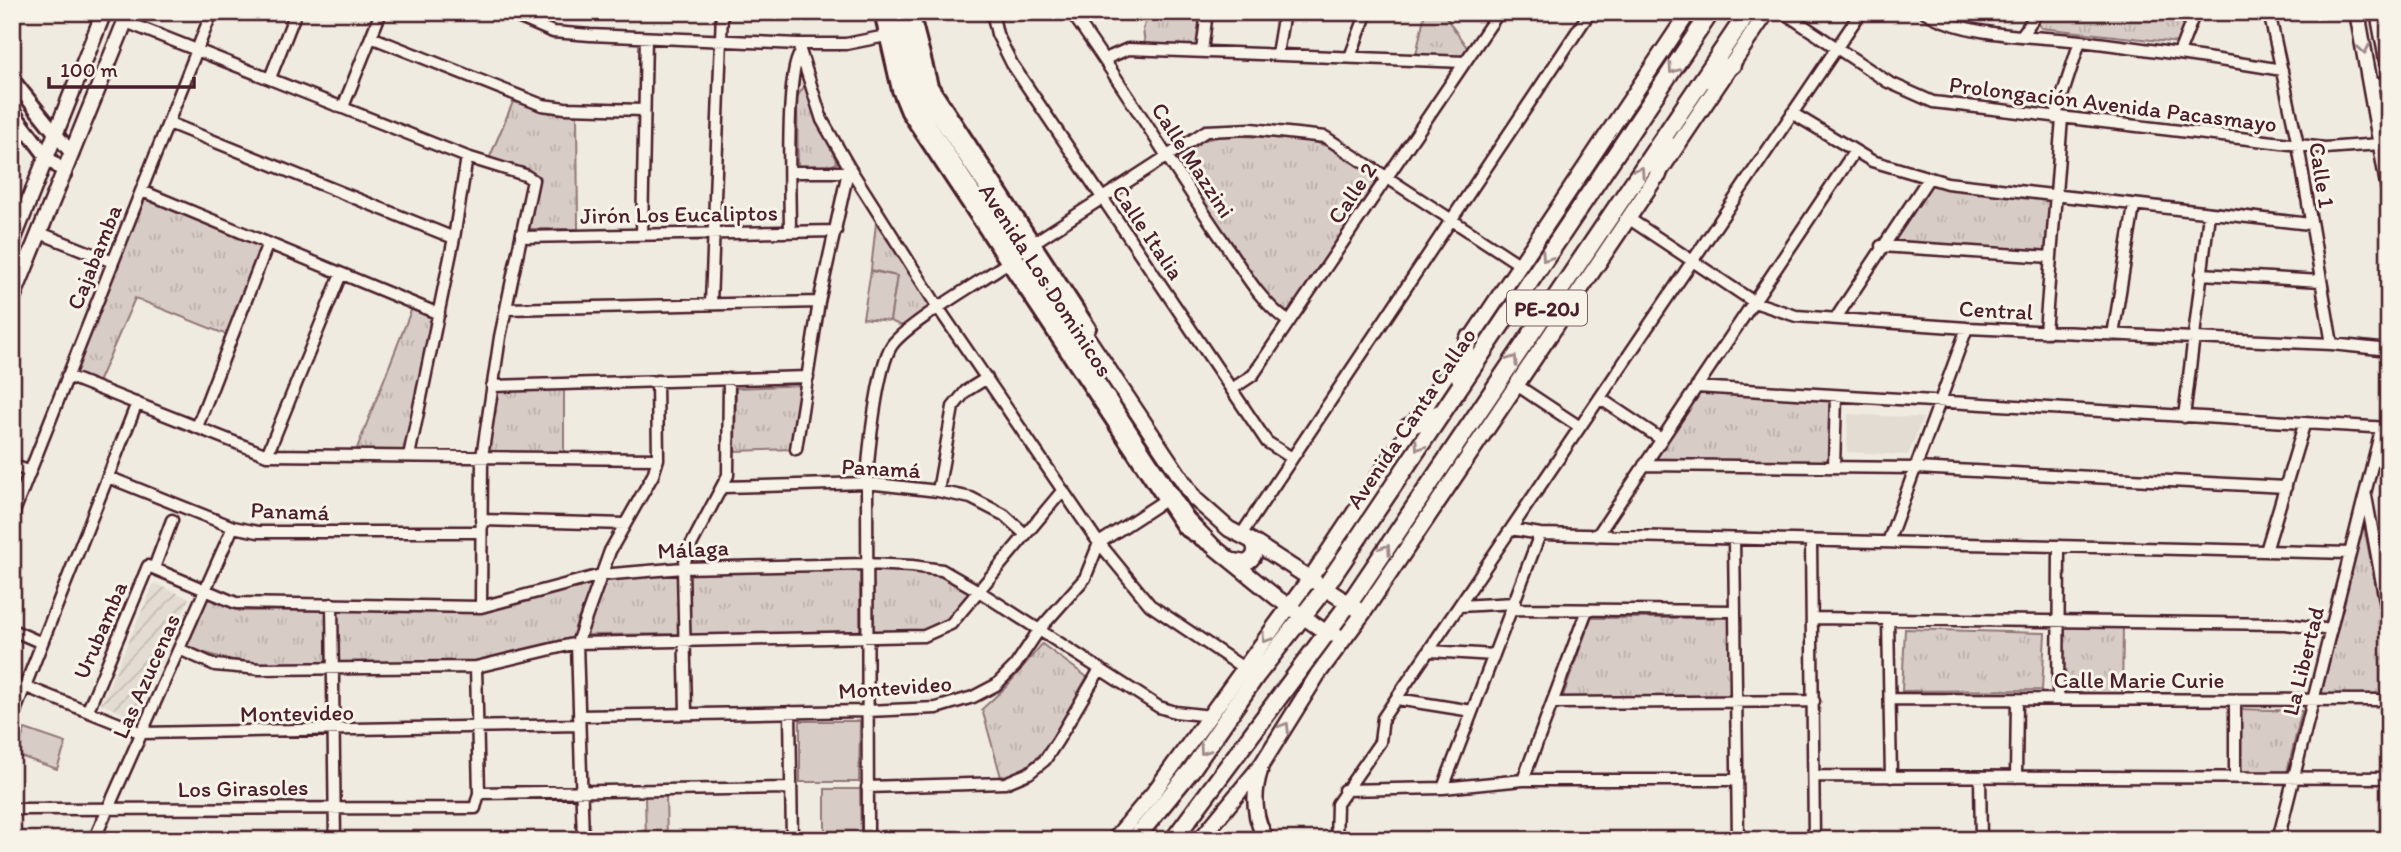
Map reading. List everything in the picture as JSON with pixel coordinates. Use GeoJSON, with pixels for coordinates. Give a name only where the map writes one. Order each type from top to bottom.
{"type":"FeatureCollection","features":[{"type":"Feature","properties":{"kind":"highway","name":"Avenida Canta Callao"},"geometry":{"type":"LineString","coordinates":[[1134,840],[1192,769],[1256,676],[1324,589],[1711,12]]}},
{"type":"Feature","properties":{"kind":"highway","name":"PE-20J"},"geometry":{"type":"LineString","coordinates":[[1174,840],[1348,606],[1748,12]]}},
{"type":"Feature","properties":{"kind":"highway"},"geometry":{"type":"LineString","coordinates":[[1702,82],[1732,65]]}},
{"type":"Feature","properties":{"kind":"highway"},"geometry":{"type":"LineString","coordinates":[[1658,175],[1667,131]]}},
{"type":"Feature","properties":{"kind":"highway"},"geometry":{"type":"LineString","coordinates":[[1458,388],[1468,339]]}},
{"type":"Feature","properties":{"kind":"highway"},"geometry":{"type":"LineString","coordinates":[[1408,427],[1442,412]]}},
{"type":"Feature","properties":{"kind":"main road"},"geometry":{"type":"LineString","coordinates":[[12,243],[104,12]]}},
{"type":"Feature","properties":{"kind":"main road","name":"Avenida Los Dominicos"},"geometry":{"type":"LineString","coordinates":[[892,12],[916,106],[1186,519],[1214,547],[1289,607],[1328,634],[1346,636]]}},
{"type":"Feature","properties":{"kind":"main road","name":"Avenida Los Dominicos"},"geometry":{"type":"LineString","coordinates":[[904,12],[921,86],[1195,499],[1223,525],[1247,538],[1348,606],[1364,612]]}},
{"type":"Feature","properties":{"kind":"main road","name":"Avenida Canta Callao"},"geometry":{"type":"LineString","coordinates":[[1114,840],[1211,716],[1309,579],[1408,427],[1689,12]]}},
{"type":"Feature","properties":{"kind":"main road"},"geometry":{"type":"LineString","coordinates":[[1200,840],[1262,764],[1318,674],[1364,612],[1767,12]]}},
{"type":"Feature","properties":{"kind":"main road"},"geometry":{"type":"LineString","coordinates":[[2357,12],[2389,190]]}},
{"type":"Feature","properties":{"kind":"main road"},"geometry":{"type":"LineString","coordinates":[[2378,12],[2389,71]]}},
{"type":"Feature","properties":{"kind":"main road"},"geometry":{"type":"LineString","coordinates":[[12,300],[127,17]]}},
{"type":"Feature","properties":{"kind":"main road"},"geometry":{"type":"LineString","coordinates":[[892,62],[906,74]]}},
{"type":"Feature","properties":{"kind":"main road"},"geometry":{"type":"LineString","coordinates":[[944,106],[949,131]]}},
{"type":"Feature","properties":{"kind":"main road"},"geometry":{"type":"LineString","coordinates":[[1234,561],[1245,563],[1254,558],[1256,551],[1247,538]]}},
{"type":"Feature","properties":{"kind":"main road"},"geometry":{"type":"LineString","coordinates":[[1262,764],[1256,784],[1255,802],[1258,819],[1268,840]]}},
{"type":"Feature","properties":{"kind":"street","name":"Cajabamba"},"geometry":{"type":"LineString","coordinates":[[12,517],[212,12]]}},
{"type":"Feature","properties":{"kind":"street"},"geometry":{"type":"LineString","coordinates":[[270,78],[296,12]]}},
{"type":"Feature","properties":{"kind":"street"},"geometry":{"type":"LineString","coordinates":[[342,107],[381,12]]}},
{"type":"Feature","properties":{"kind":"street"},"geometry":{"type":"LineString","coordinates":[[506,12],[553,32],[722,41],[799,49],[886,36]]}},
{"type":"Feature","properties":{"kind":"street"},"geometry":{"type":"LineString","coordinates":[[711,304],[722,12]]}},
{"type":"Feature","properties":{"kind":"street","name":"Avenida Los Dominicos"},"geometry":{"type":"LineString","coordinates":[[881,12],[892,62],[908,112],[1165,500],[1191,535],[1214,547]]}},
{"type":"Feature","properties":{"kind":"street","name":"Avenida Los Dominicos"},"geometry":{"type":"LineString","coordinates":[[912,12],[929,80],[944,106],[1192,484],[1223,525]]}},
{"type":"Feature","properties":{"kind":"street","name":"Calle Italia"},"geometry":{"type":"LineString","coordinates":[[992,12],[997,34],[1012,64],[1267,443],[1292,458]]}},
{"type":"Feature","properties":{"kind":"street","name":"Calle Mazzini"},"geometry":{"type":"LineString","coordinates":[[1074,12],[1166,158],[1264,300],[1289,322]]}},
{"type":"Feature","properties":{"kind":"street"},"geometry":{"type":"LineString","coordinates":[[1202,51],[1207,12]]}},
{"type":"Feature","properties":{"kind":"street"},"geometry":{"type":"LineString","coordinates":[[1277,54],[1284,12]]}},
{"type":"Feature","properties":{"kind":"street"},"geometry":{"type":"LineString","coordinates":[[1350,57],[1367,12]]}},
{"type":"Feature","properties":{"kind":"street"},"geometry":{"type":"LineString","coordinates":[[1247,538],[1292,458],[1590,12]]}},
{"type":"Feature","properties":{"kind":"street","name":"Prolongación Avenida Pacasmayo"},"geometry":{"type":"LineString","coordinates":[[1783,12],[1888,82],[1933,102],[2325,148],[2380,144]]}},
{"type":"Feature","properties":{"kind":"street"},"geometry":{"type":"LineString","coordinates":[[1336,840],[1336,811],[1344,790],[1380,742],[1383,718],[1601,398],[1834,48],[1861,12]]}},
{"type":"Feature","properties":{"kind":"street"},"geometry":{"type":"LineString","coordinates":[[1925,12],[2022,34],[2179,53],[2282,70]]}},
{"type":"Feature","properties":{"kind":"street"},"geometry":{"type":"LineString","coordinates":[[2022,34],[2038,12]]}},
{"type":"Feature","properties":{"kind":"street"},"geometry":{"type":"LineString","coordinates":[[2179,53],[2195,12]]}},
{"type":"Feature","properties":{"kind":"street","name":"Calle 1"},"geometry":{"type":"LineString","coordinates":[[2269,12],[2298,145],[2332,344]]}},
{"type":"Feature","properties":{"kind":"street","name":"Calle 2"},"geometry":{"type":"LineString","coordinates":[[1232,389],[1253,375],[1465,62],[1494,14]]}},
{"type":"Feature","properties":{"kind":"street"},"geometry":{"type":"LineString","coordinates":[[127,17],[198,49],[467,158],[533,180],[506,309],[482,457],[481,607]]}},
{"type":"Feature","properties":{"kind":"street"},"geometry":{"type":"LineString","coordinates":[[371,37],[542,105],[644,110]]}},
{"type":"Feature","properties":{"kind":"street"},"geometry":{"type":"LineString","coordinates":[[642,234],[646,38]]}},
{"type":"Feature","properties":{"kind":"street"},"geometry":{"type":"LineString","coordinates":[[2045,332],[2058,118],[2080,41]]}},
{"type":"Feature","properties":{"kind":"street"},"geometry":{"type":"LineString","coordinates":[[799,49],[822,120],[849,170],[939,309],[1099,543],[1150,605],[1245,669]]}},
{"type":"Feature","properties":{"kind":"street"},"geometry":{"type":"LineString","coordinates":[[790,231],[793,67],[799,49]]}},
{"type":"Feature","properties":{"kind":"street"},"geometry":{"type":"LineString","coordinates":[[1105,59],[1128,49],[1465,62]]}},
{"type":"Feature","properties":{"kind":"street"},"geometry":{"type":"LineString","coordinates":[[12,79],[72,154]]}},
{"type":"Feature","properties":{"kind":"street"},"geometry":{"type":"LineString","coordinates":[[2370,85],[2389,82]]}},
{"type":"Feature","properties":{"kind":"street"},"geometry":{"type":"LineString","coordinates":[[1792,113],[1854,152],[1893,169],[1928,179],[2055,197],[2310,224]]}},
{"type":"Feature","properties":{"kind":"street"},"geometry":{"type":"LineString","coordinates":[[13,114],[47,157],[65,173]]}},
{"type":"Feature","properties":{"kind":"street"},"geometry":{"type":"LineString","coordinates":[[169,123],[454,238]]}},
{"type":"Feature","properties":{"kind":"street"},"geometry":{"type":"LineString","coordinates":[[1033,243],[1206,131],[1292,132],[1325,137],[1519,264]]}},
{"type":"Feature","properties":{"kind":"street"},"geometry":{"type":"LineString","coordinates":[[1597,536],[1854,152]]}},
{"type":"Feature","properties":{"kind":"street"},"geometry":{"type":"LineString","coordinates":[[409,456],[454,238],[467,158]]}},
{"type":"Feature","properties":{"kind":"street"},"geometry":{"type":"LineString","coordinates":[[791,172],[849,170]]}},
{"type":"Feature","properties":{"kind":"street"},"geometry":{"type":"LineString","coordinates":[[796,449],[820,302],[849,170]]}},
{"type":"Feature","properties":{"kind":"street"},"geometry":{"type":"LineString","coordinates":[[1836,318],[1881,246],[1928,179]]}},
{"type":"Feature","properties":{"kind":"street"},"geometry":{"type":"LineString","coordinates":[[142,191],[439,314]]}},
{"type":"Feature","properties":{"kind":"street"},"geometry":{"type":"LineString","coordinates":[[2113,335],[2134,206]]}},
{"type":"Feature","properties":{"kind":"street"},"geometry":{"type":"LineString","coordinates":[[2185,418],[2208,214]]}},
{"type":"Feature","properties":{"kind":"street","name":"Central"},"geometry":{"type":"LineString","coordinates":[[1628,218],[1754,302],[1796,316],[1967,328],[2332,344],[2389,351]]}},
{"type":"Feature","properties":{"kind":"street","name":"Jirón Los Eucaliptos"},"geometry":{"type":"LineString","coordinates":[[522,237],[836,231]]}},
{"type":"Feature","properties":{"kind":"street"},"geometry":{"type":"LineString","coordinates":[[40,233],[113,262]]}},
{"type":"Feature","properties":{"kind":"street"},"geometry":{"type":"LineString","coordinates":[[197,426],[268,243]]}},
{"type":"Feature","properties":{"kind":"street"},"geometry":{"type":"LineString","coordinates":[[1881,246],[2051,257]]}},
{"type":"Feature","properties":{"kind":"street"},"geometry":{"type":"LineString","coordinates":[[869,840],[867,483],[869,439],[887,355],[900,337],[1007,263]]}},
{"type":"Feature","properties":{"kind":"street"},"geometry":{"type":"LineString","coordinates":[[267,455],[341,274]]}},
{"type":"Feature","properties":{"kind":"street"},"geometry":{"type":"LineString","coordinates":[[2202,274],[2321,281]]}},
{"type":"Feature","properties":{"kind":"street"},"geometry":{"type":"LineString","coordinates":[[506,309],[820,302]]}},
{"type":"Feature","properties":{"kind":"street"},"geometry":{"type":"LineString","coordinates":[[1888,542],[1967,328]]}},
{"type":"Feature","properties":{"kind":"street"},"geometry":{"type":"LineString","coordinates":[[67,376],[267,455],[658,459]]}},
{"type":"Feature","properties":{"kind":"street"},"geometry":{"type":"LineString","coordinates":[[492,386],[808,377]]}},
{"type":"Feature","properties":{"kind":"street"},"geometry":{"type":"LineString","coordinates":[[938,491],[956,401],[987,378]]}},
{"type":"Feature","properties":{"kind":"street"},"geometry":{"type":"LineString","coordinates":[[686,713],[683,568],[689,549],[728,475],[729,379]]}},
{"type":"Feature","properties":{"kind":"street"},"geometry":{"type":"LineString","coordinates":[[583,840],[577,643],[601,575],[625,524],[648,485],[658,459],[657,381]]}},
{"type":"Feature","properties":{"kind":"street"},"geometry":{"type":"LineString","coordinates":[[1515,384],[1580,426]]}},
{"type":"Feature","properties":{"kind":"street"},"geometry":{"type":"LineString","coordinates":[[1696,387],[2385,429]]}},
{"type":"Feature","properties":{"kind":"street"},"geometry":{"type":"LineString","coordinates":[[1834,467],[1836,396]]}},
{"type":"Feature","properties":{"kind":"street"},"geometry":{"type":"LineString","coordinates":[[1601,398],[1661,439]]}},
{"type":"Feature","properties":{"kind":"street"},"geometry":{"type":"LineString","coordinates":[[12,719],[137,403]]}},
{"type":"Feature","properties":{"kind":"street"},"geometry":{"type":"LineString","coordinates":[[2266,551],[2304,425]]}},
{"type":"Feature","properties":{"kind":"street","name":"La Libertad"},"geometry":{"type":"LineString","coordinates":[[2278,840],[2365,492],[2385,429]]}},
{"type":"Feature","properties":{"kind":"street"},"geometry":{"type":"LineString","coordinates":[[12,465],[30,472]]}},
{"type":"Feature","properties":{"kind":"street"},"geometry":{"type":"LineString","coordinates":[[1644,465],[1916,468],[2286,487]]}},
{"type":"Feature","properties":{"kind":"street","name":"Panamá"},"geometry":{"type":"LineString","coordinates":[[108,477],[233,527],[258,532],[481,532]]}},
{"type":"Feature","properties":{"kind":"street","name":"Panamá"},"geometry":{"type":"LineString","coordinates":[[723,487],[867,483],[938,491],[971,498],[1004,515],[1026,534]]}},
{"type":"Feature","properties":{"kind":"street"},"geometry":{"type":"LineString","coordinates":[[179,649],[215,665],[260,669],[476,667],[577,643],[685,638],[866,638],[936,633],[951,624],[1063,490]]}},
{"type":"Feature","properties":{"kind":"street"},"geometry":{"type":"LineString","coordinates":[[2365,492],[2389,622]]}},
{"type":"Feature","properties":{"kind":"street"},"geometry":{"type":"LineString","coordinates":[[1099,543],[1165,500]]}},
{"type":"Feature","properties":{"kind":"street","name":"Urubamba"},"geometry":{"type":"LineString","coordinates":[[88,710],[172,520]]}},
{"type":"Feature","properties":{"kind":"street"},"geometry":{"type":"LineString","coordinates":[[481,520],[625,524]]}},
{"type":"Feature","properties":{"kind":"street","name":"Las Azucenas"},"geometry":{"type":"LineString","coordinates":[[94,840],[233,527]]}},
{"type":"Feature","properties":{"kind":"street"},"geometry":{"type":"LineString","coordinates":[[1511,529],[1540,534],[1597,536],[2350,553]]}},
{"type":"Feature","properties":{"kind":"street"},"geometry":{"type":"LineString","coordinates":[[1443,788],[1540,534]]}},
{"type":"Feature","properties":{"kind":"street"},"geometry":{"type":"LineString","coordinates":[[1734,539],[1738,840]]}},
{"type":"Feature","properties":{"kind":"street"},"geometry":{"type":"LineString","coordinates":[[1811,541],[1814,840]]}},
{"type":"Feature","properties":{"kind":"street","name":"Montevideo"},"geometry":{"type":"LineString","coordinates":[[24,686],[142,733],[478,729],[686,713],[936,708],[973,697],[996,685],[1014,666],[1039,630],[1085,578],[1099,543]]}},
{"type":"Feature","properties":{"kind":"street"},"geometry":{"type":"LineString","coordinates":[[2059,546],[2059,699]]}},
{"type":"Feature","properties":{"kind":"street","name":"Málaga"},"geometry":{"type":"LineString","coordinates":[[151,567],[236,603],[481,607],[601,575],[683,568],[866,564],[942,570],[1159,707],[1175,712],[1211,716]]}},
{"type":"Feature","properties":{"kind":"street"},"geometry":{"type":"LineString","coordinates":[[332,604],[331,732],[335,840]]}},
{"type":"Feature","properties":{"kind":"street"},"geometry":{"type":"LineString","coordinates":[[1459,606],[1735,611]]}},
{"type":"Feature","properties":{"kind":"street"},"geometry":{"type":"LineString","coordinates":[[1522,780],[1587,610]]}},
{"type":"Feature","properties":{"kind":"street"},"geometry":{"type":"LineString","coordinates":[[1812,618],[2286,624],[2331,630]]}},
{"type":"Feature","properties":{"kind":"street"},"geometry":{"type":"LineString","coordinates":[[1888,619],[1891,777]]}},
{"type":"Feature","properties":{"kind":"street"},"geometry":{"type":"LineString","coordinates":[[12,630],[42,643]]}},
{"type":"Feature","properties":{"kind":"street"},"geometry":{"type":"LineString","coordinates":[[1430,651],[1494,655]]}},
{"type":"Feature","properties":{"kind":"street"},"geometry":{"type":"LineString","coordinates":[[476,667],[479,793],[791,788]]}},
{"type":"Feature","properties":{"kind":"street"},"geometry":{"type":"LineString","coordinates":[[867,786],[1005,783],[1029,773],[1045,760],[1100,669]]}},
{"type":"Feature","properties":{"kind":"street"},"geometry":{"type":"LineString","coordinates":[[1397,699],[1472,711]]}},
{"type":"Feature","properties":{"kind":"street","name":"Calle Marie Curie"},"geometry":{"type":"LineString","coordinates":[[1890,699],[2389,700]]}},
{"type":"Feature","properties":{"kind":"street"},"geometry":{"type":"LineString","coordinates":[[2016,777],[2017,699]]}},
{"type":"Feature","properties":{"kind":"street"},"geometry":{"type":"LineString","coordinates":[[2235,699],[2235,778]]}},
{"type":"Feature","properties":{"kind":"street"},"geometry":{"type":"LineString","coordinates":[[1552,703],[1814,701]]}},
{"type":"Feature","properties":{"kind":"street"},"geometry":{"type":"LineString","coordinates":[[790,712],[792,840]]}},
{"type":"Feature","properties":{"kind":"street"},"geometry":{"type":"LineString","coordinates":[[1815,776],[2389,778]]}},
{"type":"Feature","properties":{"kind":"street"},"geometry":{"type":"LineString","coordinates":[[1980,777],[1981,840]]}},
{"type":"Feature","properties":{"kind":"street"},"geometry":{"type":"LineString","coordinates":[[1344,790],[1443,788],[1522,780],[1737,780]]}},
{"type":"Feature","properties":{"kind":"street","name":"Los Girasoles"},"geometry":{"type":"LineString","coordinates":[[12,809],[335,806],[475,808],[479,793]]}},
{"type":"Feature","properties":{"kind":"shaded area"},"geometry":{"type":"Polygon","coordinates":[[[1848,414],[1923,418],[1908,455],[1847,452],[1848,414]]]}},
{"type":"Feature","properties":{"kind":"shaded area"},"geometry":{"type":"Polygon","coordinates":[[[154,583],[189,598],[136,719],[101,704],[154,583]]]}},
{"type":"Feature","properties":{"kind":"green space"},"geometry":{"type":"Polygon","coordinates":[[[1149,12],[1201,12],[1198,47],[1145,45],[1143,29],[1149,12]]]}},
{"type":"Feature","properties":{"kind":"green space"},"geometry":{"type":"Polygon","coordinates":[[[1425,12],[1442,12],[1468,49],[1463,58],[1416,55],[1425,12]]]}},
{"type":"Feature","properties":{"kind":"green space"},"geometry":{"type":"Polygon","coordinates":[[[2045,12],[2191,12],[2179,43],[2041,28],[2037,23],[2045,12]]]}},
{"type":"Feature","properties":{"kind":"green space"},"geometry":{"type":"Polygon","coordinates":[[[805,85],[837,163],[829,167],[798,168],[797,97],[805,85]]]}},
{"type":"Feature","properties":{"kind":"green space"},"geometry":{"type":"Polygon","coordinates":[[[513,102],[577,115],[578,229],[528,229],[540,177],[489,159],[513,102]]]}},
{"type":"Feature","properties":{"kind":"green space"},"geometry":{"type":"Polygon","coordinates":[[[1227,135],[1307,140],[1333,148],[1378,178],[1288,316],[1273,305],[1174,160],[1204,140],[1227,135]]]}},
{"type":"Feature","properties":{"kind":"green space"},"geometry":{"type":"Polygon","coordinates":[[[1930,185],[2050,200],[2046,253],[1890,242],[1930,185]]]}},
{"type":"Feature","properties":{"kind":"green space"},"geometry":{"type":"Polygon","coordinates":[[[142,191],[268,243],[232,337],[135,298],[96,387],[67,376],[142,191]]]}},
{"type":"Feature","properties":{"kind":"green space"},"geometry":{"type":"Polygon","coordinates":[[[876,223],[932,306],[902,326],[890,321],[897,276],[871,270],[876,223]]]}},
{"type":"Feature","properties":{"kind":"green space"},"geometry":{"type":"Polygon","coordinates":[[[871,271],[897,276],[890,321],[863,318],[871,271]]]}},
{"type":"Feature","properties":{"kind":"green space"},"geometry":{"type":"Polygon","coordinates":[[[412,308],[434,316],[405,450],[356,451],[412,308]]]}},
{"type":"Feature","properties":{"kind":"green space"},"geometry":{"type":"Polygon","coordinates":[[[804,385],[794,449],[735,451],[736,388],[804,385]]]}},
{"type":"Feature","properties":{"kind":"green space"},"geometry":{"type":"Polygon","coordinates":[[[564,389],[564,453],[488,453],[496,390],[564,389]]]}},
{"type":"Feature","properties":{"kind":"green space"},"geometry":{"type":"Polygon","coordinates":[[[1699,392],[1832,400],[1830,463],[1652,461],[1699,392]]]}},
{"type":"Feature","properties":{"kind":"green space"},"geometry":{"type":"Polygon","coordinates":[[[2363,521],[2389,656],[2389,693],[2321,696],[2363,521]]]}},
{"type":"Feature","properties":{"kind":"green space"},"geometry":{"type":"Polygon","coordinates":[[[860,568],[860,633],[689,635],[687,570],[860,568]]]}},
{"type":"Feature","properties":{"kind":"green space"},"geometry":{"type":"Polygon","coordinates":[[[870,568],[922,572],[945,578],[970,590],[949,617],[930,630],[906,634],[871,634],[870,568]]]}},
{"type":"Feature","properties":{"kind":"green space"},"geometry":{"type":"Polygon","coordinates":[[[678,571],[679,634],[584,635],[603,580],[678,571]]]}},
{"type":"Feature","properties":{"kind":"green space"},"geometry":{"type":"Polygon","coordinates":[[[594,580],[575,627],[574,640],[483,662],[336,663],[335,610],[474,612],[594,580]]]}},
{"type":"Feature","properties":{"kind":"green space"},"geometry":{"type":"Polygon","coordinates":[[[208,599],[240,611],[326,610],[326,663],[272,664],[238,661],[186,646],[208,599]]]}},
{"type":"Feature","properties":{"kind":"green space"},"geometry":{"type":"Polygon","coordinates":[[[1591,618],[1730,618],[1732,697],[1562,699],[1591,618]]]}},
{"type":"Feature","properties":{"kind":"green space"},"geometry":{"type":"Polygon","coordinates":[[[2062,625],[2123,626],[2122,697],[2063,697],[2062,625]]]}},
{"type":"Feature","properties":{"kind":"green space"},"geometry":{"type":"Polygon","coordinates":[[[1905,629],[2045,633],[2042,690],[1902,691],[1905,629]]]}},
{"type":"Feature","properties":{"kind":"green space"},"geometry":{"type":"Polygon","coordinates":[[[1042,644],[1087,677],[1063,722],[1043,751],[1017,772],[1001,777],[982,709],[1007,686],[1042,644]]]}},
{"type":"Feature","properties":{"kind":"green space"},"geometry":{"type":"Polygon","coordinates":[[[2237,709],[2302,711],[2287,772],[2236,772],[2237,709]]]}},
{"type":"Feature","properties":{"kind":"green space"},"geometry":{"type":"Polygon","coordinates":[[[800,721],[860,721],[859,782],[800,782],[800,721]]]}},
{"type":"Feature","properties":{"kind":"green space"},"geometry":{"type":"Polygon","coordinates":[[[25,729],[66,743],[57,769],[16,755],[25,729]]]}},
{"type":"Feature","properties":{"kind":"green space"},"geometry":{"type":"Polygon","coordinates":[[[825,789],[860,789],[861,840],[825,840],[825,789]]]}},
{"type":"Feature","properties":{"kind":"green space"},"geometry":{"type":"Polygon","coordinates":[[[645,796],[666,796],[667,840],[646,840],[645,796]]]}}]}
